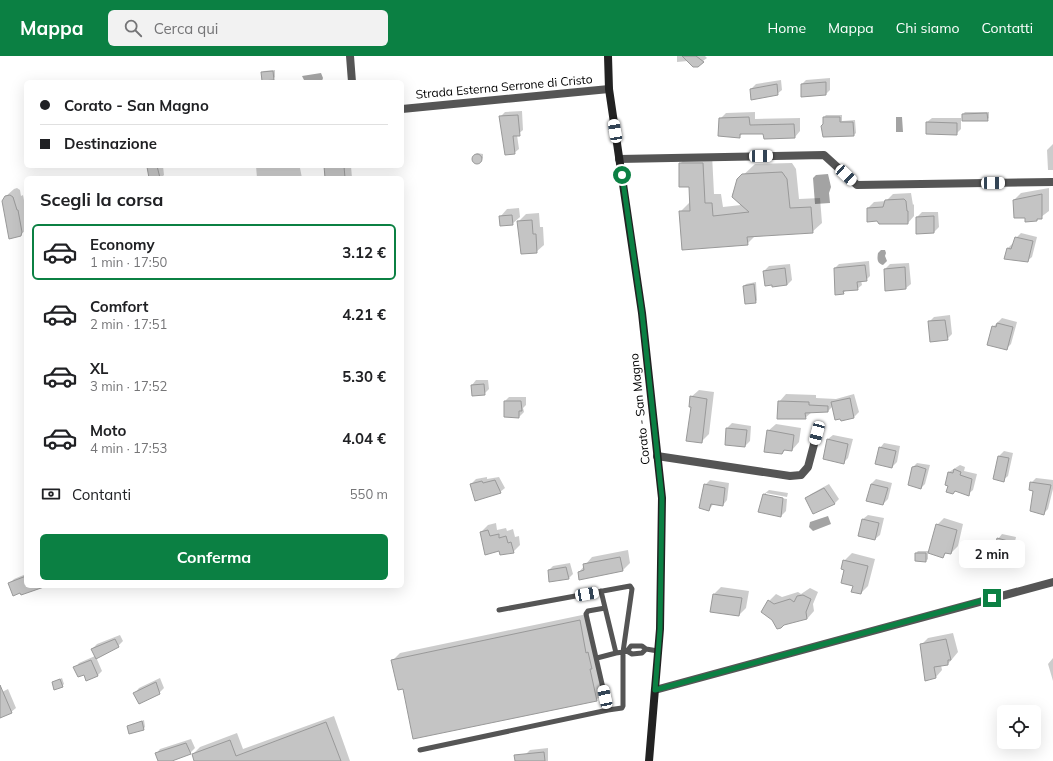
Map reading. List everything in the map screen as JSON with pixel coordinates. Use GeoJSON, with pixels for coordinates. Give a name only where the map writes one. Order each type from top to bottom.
{"type":"FeatureCollection","features":[{"type":"Feature","properties":{"kind":"main road","name":"Corato - San Magno"},"geometry":{"type":"LineString","coordinates":[[608,56],[609,89],[642,313],[662,498],[658,651],[649,761]]}},
{"type":"Feature","properties":{"kind":"street"},"geometry":{"type":"LineString","coordinates":[[350,56],[352,80]]}},
{"type":"Feature","properties":{"kind":"street","name":"Strada Esterna Serrone di Cristo"},"geometry":{"type":"LineString","coordinates":[[404,109],[609,89]]}},
{"type":"Feature","properties":{"kind":"street"},"geometry":{"type":"LineString","coordinates":[[619,159],[824,155],[857,185],[1053,182]]}},
{"type":"Feature","properties":{"kind":"street"},"geometry":{"type":"LineString","coordinates":[[657,456],[790,476],[802,475],[808,467],[817,433]]}},
{"type":"Feature","properties":{"kind":"street"},"geometry":{"type":"LineString","coordinates":[[655,690],[1053,582]]}},
{"type":"Feature","properties":{"kind":"lane"},"geometry":{"type":"LineString","coordinates":[[420,750],[622,708],[625,652],[632,589],[630,586],[499,610]]}},
{"type":"Feature","properties":{"kind":"lane"},"geometry":{"type":"LineString","coordinates":[[602,591],[616,653]]}},
{"type":"Feature","properties":{"kind":"lane"},"geometry":{"type":"LineString","coordinates":[[605,608],[588,611],[586,614],[608,710]]}},
{"type":"Feature","properties":{"kind":"lane"},"geometry":{"type":"LineString","coordinates":[[597,658],[625,652],[632,654],[642,653],[646,649],[658,651]]}},
{"type":"Feature","properties":{"kind":"shaded area"},"geometry":{"type":"Polygon","coordinates":[[[321,73],[323,78],[322,80],[304,80],[302,76],[321,73]]]}},
{"type":"Feature","properties":{"kind":"shaded area"},"geometry":{"type":"Polygon","coordinates":[[[896,117],[902,117],[903,132],[896,132],[896,117]]]}},
{"type":"Feature","properties":{"kind":"shaded area"},"geometry":{"type":"Polygon","coordinates":[[[828,174],[831,187],[829,193],[830,203],[815,204],[813,178],[816,175],[828,174]]]}},
{"type":"Feature","properties":{"kind":"shaded area"},"geometry":{"type":"Polygon","coordinates":[[[881,250],[885,250],[886,253],[885,256],[887,261],[883,265],[878,259],[878,253],[881,250]]]}},
{"type":"Feature","properties":{"kind":"shaded area"},"geometry":{"type":"Polygon","coordinates":[[[828,516],[831,524],[813,531],[809,527],[810,522],[828,516]]]}},
{"type":"Feature","properties":{"kind":"building"},"geometry":{"type":"Polygon","coordinates":[[[682,56],[696,56],[704,62],[698,67],[693,67],[682,56]]]}},
{"type":"Feature","properties":{"kind":"building"},"geometry":{"type":"Polygon","coordinates":[[[273,71],[274,80],[262,80],[261,72],[273,71]]]}},
{"type":"Feature","properties":{"kind":"building"},"geometry":{"type":"Polygon","coordinates":[[[826,82],[826,95],[801,97],[801,84],[826,82]]]}},
{"type":"Feature","properties":{"kind":"building"},"geometry":{"type":"Polygon","coordinates":[[[777,84],[778,95],[751,100],[750,89],[777,84]]]}},
{"type":"Feature","properties":{"kind":"building"},"geometry":{"type":"Polygon","coordinates":[[[987,113],[988,121],[962,121],[962,114],[987,113]]]}},
{"type":"Feature","properties":{"kind":"building"},"geometry":{"type":"Polygon","coordinates":[[[518,115],[520,136],[513,136],[515,154],[505,155],[499,116],[518,115]]]}},
{"type":"Feature","properties":{"kind":"building"},"geometry":{"type":"Polygon","coordinates":[[[749,117],[750,125],[794,124],[795,138],[764,139],[763,134],[740,134],[740,138],[718,136],[719,118],[749,117]]]}},
{"type":"Feature","properties":{"kind":"building"},"geometry":{"type":"Polygon","coordinates":[[[823,117],[840,117],[840,122],[853,122],[854,136],[823,137],[821,126],[823,124],[823,117]]]}},
{"type":"Feature","properties":{"kind":"building"},"geometry":{"type":"Polygon","coordinates":[[[926,122],[957,123],[957,135],[926,134],[926,122]]]}},
{"type":"Feature","properties":{"kind":"building"},"geometry":{"type":"Polygon","coordinates":[[[475,154],[479,154],[481,155],[481,163],[475,164],[472,161],[472,157],[475,154]]]}},
{"type":"Feature","properties":{"kind":"building"},"geometry":{"type":"Polygon","coordinates":[[[679,163],[703,163],[705,203],[712,203],[713,216],[749,212],[732,197],[737,179],[742,174],[782,172],[787,179],[790,208],[811,207],[813,233],[747,237],[748,245],[682,250],[679,211],[690,211],[689,187],[679,187],[679,163]]]}},
{"type":"Feature","properties":{"kind":"building"},"geometry":{"type":"Polygon","coordinates":[[[147,168],[158,168],[160,176],[149,176],[147,168]]]}},
{"type":"Feature","properties":{"kind":"building"},"geometry":{"type":"Polygon","coordinates":[[[324,168],[344,168],[345,176],[325,176],[324,168]]]}},
{"type":"Feature","properties":{"kind":"building"},"geometry":{"type":"Polygon","coordinates":[[[1042,194],[1042,219],[1025,222],[1025,218],[1014,218],[1013,200],[1042,194]]]}},
{"type":"Feature","properties":{"kind":"building"},"geometry":{"type":"Polygon","coordinates":[[[10,195],[13,197],[18,210],[22,232],[21,236],[9,239],[2,201],[5,196],[10,195]]]}},
{"type":"Feature","properties":{"kind":"building"},"geometry":{"type":"Polygon","coordinates":[[[904,199],[906,201],[908,211],[908,224],[879,224],[877,221],[867,222],[867,208],[883,207],[885,200],[904,199]]]}},
{"type":"Feature","properties":{"kind":"building"},"geometry":{"type":"Polygon","coordinates":[[[512,215],[513,225],[500,226],[499,216],[512,215]]]}},
{"type":"Feature","properties":{"kind":"building"},"geometry":{"type":"Polygon","coordinates":[[[934,216],[934,233],[916,234],[916,217],[934,216]]]}},
{"type":"Feature","properties":{"kind":"building"},"geometry":{"type":"Polygon","coordinates":[[[532,220],[533,234],[536,234],[537,253],[521,254],[517,221],[532,220]]]}},
{"type":"Feature","properties":{"kind":"building"},"geometry":{"type":"Polygon","coordinates":[[[1015,237],[1033,241],[1028,262],[1004,259],[1007,248],[1011,249],[1015,237]]]}},
{"type":"Feature","properties":{"kind":"building"},"geometry":{"type":"Polygon","coordinates":[[[865,265],[867,281],[857,282],[858,290],[843,291],[844,294],[835,295],[834,268],[865,265]]]}},
{"type":"Feature","properties":{"kind":"building"},"geometry":{"type":"Polygon","coordinates":[[[905,267],[906,289],[885,291],[884,269],[905,267]]]}},
{"type":"Feature","properties":{"kind":"building"},"geometry":{"type":"Polygon","coordinates":[[[785,268],[787,285],[772,287],[772,285],[765,286],[763,271],[785,268]]]}},
{"type":"Feature","properties":{"kind":"building"},"geometry":{"type":"Polygon","coordinates":[[[754,284],[756,303],[745,304],[743,286],[754,284]]]}},
{"type":"Feature","properties":{"kind":"building"},"geometry":{"type":"Polygon","coordinates":[[[945,320],[948,340],[930,342],[928,321],[945,320]]]}},
{"type":"Feature","properties":{"kind":"building"},"geometry":{"type":"Polygon","coordinates":[[[997,323],[1013,327],[1007,350],[987,345],[992,326],[996,327],[997,323]]]}},
{"type":"Feature","properties":{"kind":"building"},"geometry":{"type":"Polygon","coordinates":[[[484,384],[485,395],[472,396],[471,385],[484,384]]]}},
{"type":"Feature","properties":{"kind":"building"},"geometry":{"type":"Polygon","coordinates":[[[690,396],[707,399],[702,443],[686,441],[691,407],[689,407],[690,396]]]}},
{"type":"Feature","properties":{"kind":"building"},"geometry":{"type":"Polygon","coordinates":[[[850,398],[854,418],[841,421],[840,419],[835,420],[831,402],[850,398]]]}},
{"type":"Feature","properties":{"kind":"building"},"geometry":{"type":"Polygon","coordinates":[[[504,401],[521,401],[522,411],[519,411],[519,418],[504,417],[504,401]]]}},
{"type":"Feature","properties":{"kind":"building"},"geometry":{"type":"Polygon","coordinates":[[[778,401],[809,402],[809,405],[828,406],[828,412],[805,413],[806,419],[777,419],[778,401]]]}},
{"type":"Feature","properties":{"kind":"building"},"geometry":{"type":"Polygon","coordinates":[[[726,428],[747,430],[745,447],[725,445],[726,428]]]}},
{"type":"Feature","properties":{"kind":"building"},"geometry":{"type":"Polygon","coordinates":[[[767,430],[794,435],[792,451],[784,450],[782,454],[764,452],[767,430]]]}},
{"type":"Feature","properties":{"kind":"building"},"geometry":{"type":"Polygon","coordinates":[[[827,439],[848,444],[844,464],[823,459],[827,439]]]}},
{"type":"Feature","properties":{"kind":"building"},"geometry":{"type":"Polygon","coordinates":[[[879,447],[896,451],[892,468],[875,464],[879,447]]]}},
{"type":"Feature","properties":{"kind":"building"},"geometry":{"type":"Polygon","coordinates":[[[998,456],[1009,458],[1004,482],[993,479],[998,456]]]}},
{"type":"Feature","properties":{"kind":"building"},"geometry":{"type":"Polygon","coordinates":[[[917,466],[926,469],[921,489],[908,485],[912,467],[917,466]]]}},
{"type":"Feature","properties":{"kind":"building"},"geometry":{"type":"Polygon","coordinates":[[[954,469],[961,472],[960,475],[972,479],[969,496],[955,491],[953,494],[946,492],[948,486],[945,485],[948,472],[953,473],[954,469]]]}},
{"type":"Feature","properties":{"kind":"building"},"geometry":{"type":"Polygon","coordinates":[[[495,480],[501,493],[475,501],[470,484],[495,480]]]}},
{"type":"Feature","properties":{"kind":"building"},"geometry":{"type":"Polygon","coordinates":[[[1030,482],[1051,485],[1044,515],[1030,511],[1033,491],[1029,490],[1030,482]]]}},
{"type":"Feature","properties":{"kind":"building"},"geometry":{"type":"Polygon","coordinates":[[[704,484],[725,488],[723,506],[711,504],[709,511],[699,508],[704,484]]]}},
{"type":"Feature","properties":{"kind":"building"},"geometry":{"type":"Polygon","coordinates":[[[871,484],[888,488],[883,505],[866,501],[871,484]]]}},
{"type":"Feature","properties":{"kind":"building"},"geometry":{"type":"Polygon","coordinates":[[[824,488],[835,504],[813,514],[805,498],[824,488]]]}},
{"type":"Feature","properties":{"kind":"building"},"geometry":{"type":"Polygon","coordinates":[[[763,494],[783,498],[781,517],[758,512],[763,494]]]}},
{"type":"Feature","properties":{"kind":"building"},"geometry":{"type":"Polygon","coordinates":[[[862,519],[879,523],[875,540],[858,536],[862,519]]]}},
{"type":"Feature","properties":{"kind":"building"},"geometry":{"type":"Polygon","coordinates":[[[936,524],[957,530],[951,554],[945,553],[943,558],[928,553],[936,524]]]}},
{"type":"Feature","properties":{"kind":"building"},"geometry":{"type":"Polygon","coordinates":[[[488,530],[490,536],[499,534],[499,538],[506,536],[508,543],[511,542],[514,553],[500,555],[499,551],[485,555],[480,532],[488,530]]]}},
{"type":"Feature","properties":{"kind":"building"},"geometry":{"type":"Polygon","coordinates":[[[997,538],[1012,542],[1008,561],[993,558],[997,538]]]}},
{"type":"Feature","properties":{"kind":"building"},"geometry":{"type":"Polygon","coordinates":[[[915,553],[926,553],[926,562],[915,561],[915,553]]]}},
{"type":"Feature","properties":{"kind":"building"},"geometry":{"type":"Polygon","coordinates":[[[620,557],[623,571],[579,580],[578,572],[584,570],[583,564],[620,557]]]}},
{"type":"Feature","properties":{"kind":"building"},"geometry":{"type":"Polygon","coordinates":[[[843,560],[868,566],[861,594],[851,592],[853,586],[841,583],[844,570],[841,569],[843,560]]]}},
{"type":"Feature","properties":{"kind":"building"},"geometry":{"type":"Polygon","coordinates":[[[566,567],[569,579],[549,582],[548,570],[566,567]]]}},
{"type":"Feature","properties":{"kind":"building"},"geometry":{"type":"Polygon","coordinates":[[[24,577],[24,588],[41,588],[21,595],[20,593],[13,596],[8,583],[24,577]]]}},
{"type":"Feature","properties":{"kind":"building"},"geometry":{"type":"Polygon","coordinates":[[[713,594],[742,598],[739,616],[710,612],[713,594]]]}},
{"type":"Feature","properties":{"kind":"building"},"geometry":{"type":"Polygon","coordinates":[[[803,595],[811,599],[806,612],[807,619],[784,625],[777,629],[772,620],[761,612],[768,600],[774,604],[790,599],[794,602],[797,596],[803,595]]]}},
{"type":"Feature","properties":{"kind":"building"},"geometry":{"type":"Polygon","coordinates":[[[580,620],[586,653],[588,652],[592,669],[590,669],[597,701],[413,739],[403,689],[398,690],[391,660],[580,620]]]}},
{"type":"Feature","properties":{"kind":"building"},"geometry":{"type":"Polygon","coordinates":[[[115,639],[119,647],[96,659],[91,649],[115,639]]]}},
{"type":"Feature","properties":{"kind":"building"},"geometry":{"type":"Polygon","coordinates":[[[946,639],[951,660],[948,660],[948,665],[934,667],[936,678],[925,681],[920,644],[946,639]]]}},
{"type":"Feature","properties":{"kind":"building"},"geometry":{"type":"Polygon","coordinates":[[[91,660],[98,676],[86,681],[84,675],[78,677],[73,667],[91,660]]]}},
{"type":"Feature","properties":{"kind":"building"},"geometry":{"type":"Polygon","coordinates":[[[60,679],[63,687],[54,690],[52,682],[60,679]]]}},
{"type":"Feature","properties":{"kind":"building"},"geometry":{"type":"Polygon","coordinates":[[[156,682],[160,694],[139,704],[133,693],[156,682]]]}},
{"type":"Feature","properties":{"kind":"building"},"geometry":{"type":"Polygon","coordinates":[[[0,685],[12,713],[0,718],[0,685]]]}},
{"type":"Feature","properties":{"kind":"building"},"geometry":{"type":"Polygon","coordinates":[[[142,721],[144,730],[129,734],[127,726],[142,721]]]}},
{"type":"Feature","properties":{"kind":"building"},"geometry":{"type":"Polygon","coordinates":[[[326,722],[341,761],[194,761],[192,754],[230,740],[236,756],[326,722]]]}},
{"type":"Feature","properties":{"kind":"building"},"geometry":{"type":"Polygon","coordinates":[[[186,743],[191,754],[172,761],[158,761],[155,753],[186,743]]]}},
{"type":"Feature","properties":{"kind":"building"},"geometry":{"type":"Polygon","coordinates":[[[544,752],[545,761],[515,761],[514,755],[544,752]]]}},
{"type":"Feature","properties":{"kind":"route"},"geometry":{"type":"LineString","coordinates":[[622,175],[642,313],[662,498],[660,629],[655,690],[992,598]]}}]}
